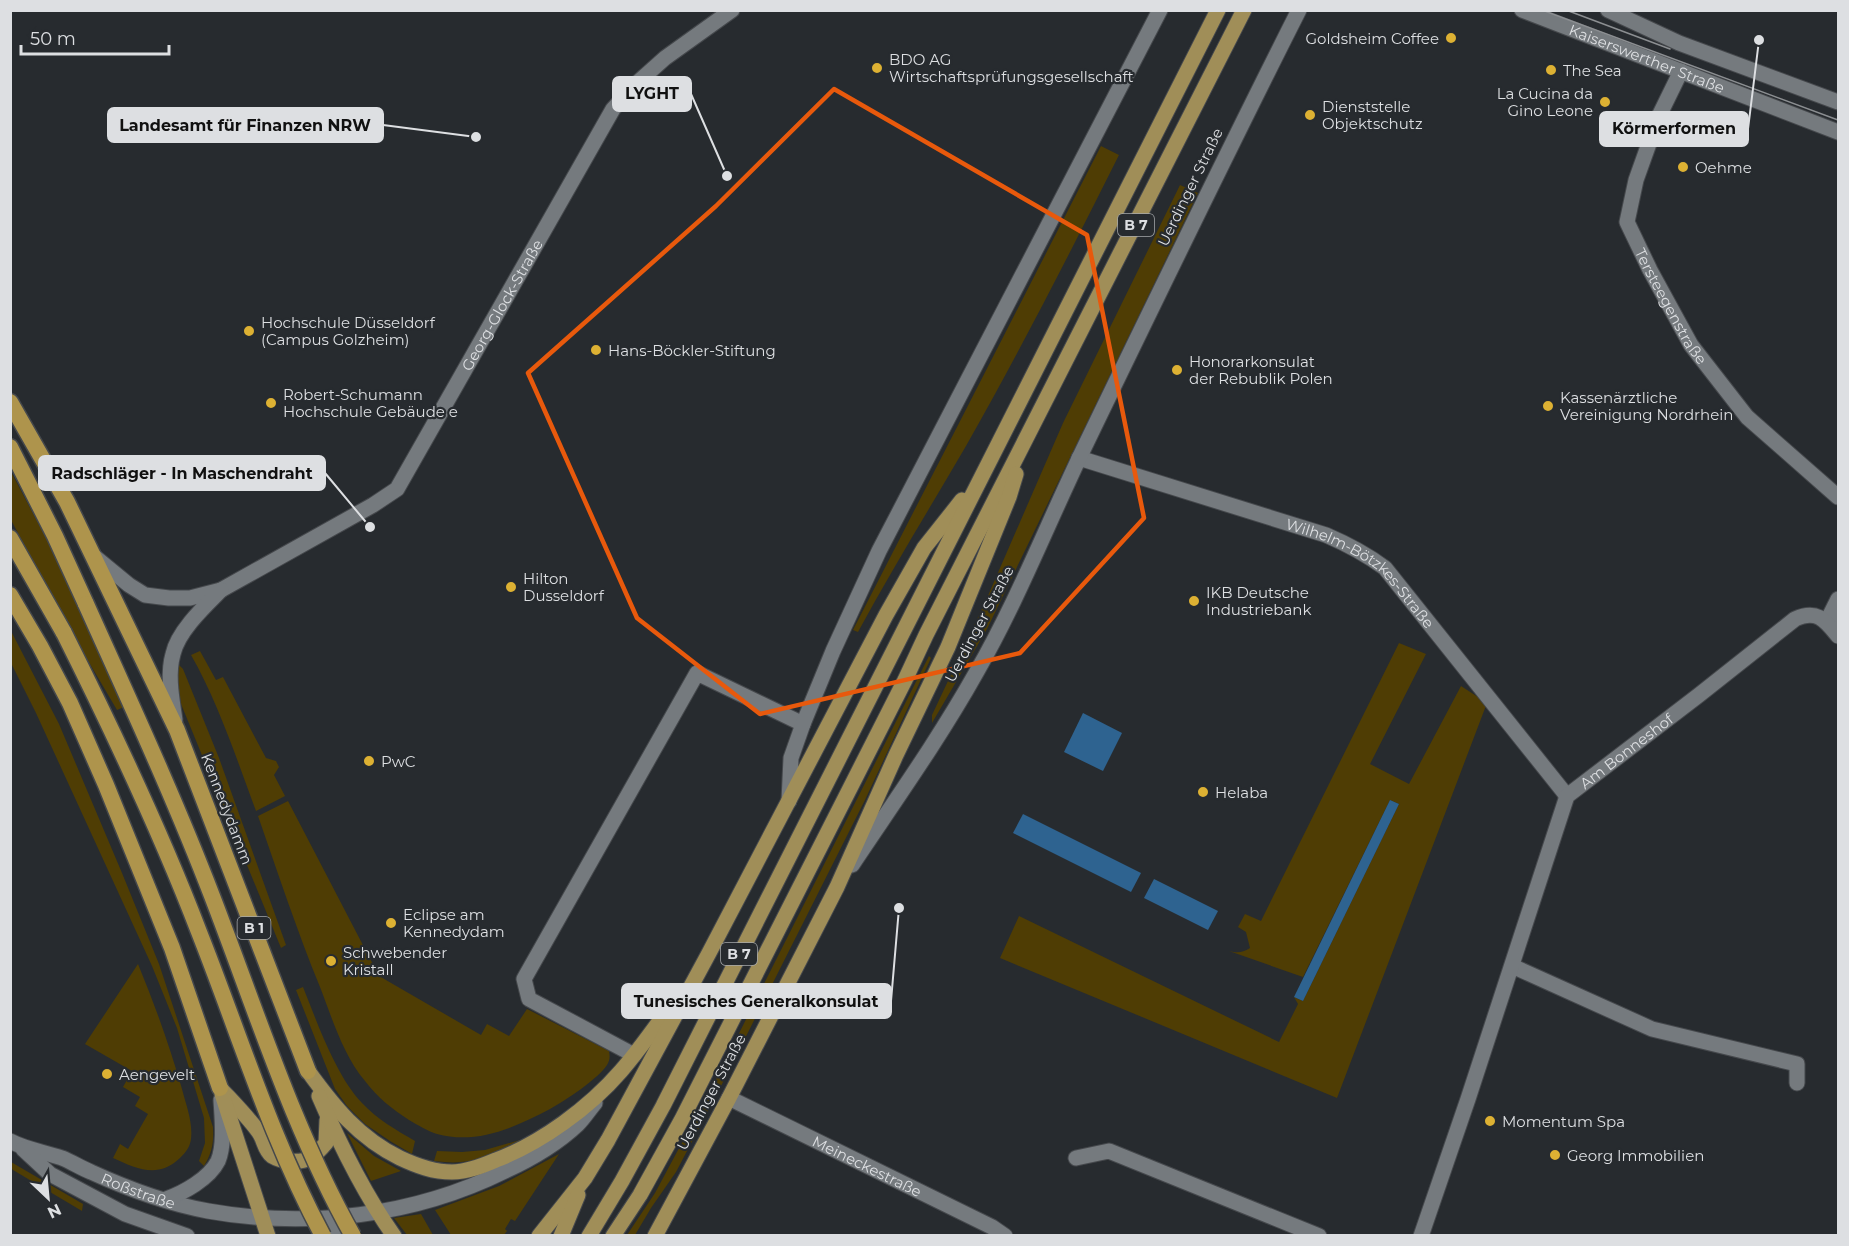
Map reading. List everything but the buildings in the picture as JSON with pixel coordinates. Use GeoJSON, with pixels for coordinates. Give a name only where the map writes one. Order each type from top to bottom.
{"type":"FeatureCollection","features":[{"type":"Feature","properties":{"kind":"highway","name":"Kennedydamm"},"geometry":{"type":"LineString","coordinates":[[10,402],[67,502],[177,730],[308,1071]]}},
{"type":"Feature","properties":{"kind":"highway"},"geometry":{"type":"LineString","coordinates":[[10,447],[55,536],[148,742],[211,893],[285,1090],[316,1163],[353,1236]]}},
{"type":"Feature","properties":{"kind":"highway"},"geometry":{"type":"LineString","coordinates":[[10,538],[64,633],[109,724],[162,841],[199,930],[288,1163],[323,1236]]}},
{"type":"Feature","properties":{"kind":"highway"},"geometry":{"type":"LineString","coordinates":[[10,595],[70,703],[106,785],[172,948],[220,1088]]}},
{"type":"Feature","properties":{"kind":"main road","name":"B 7"},"geometry":{"type":"LineString","coordinates":[[588,1236],[622,1181],[663,1106],[1218,10]]}},
{"type":"Feature","properties":{"kind":"main road","name":"B 7"},"geometry":{"type":"LineString","coordinates":[[613,1236],[640,1195],[682,1119],[1244,10]]}},
{"type":"Feature","properties":{"kind":"main road"},"geometry":{"type":"LineString","coordinates":[[837,887],[896,755],[948,647],[1009,497],[1026,440]]}},
{"type":"Feature","properties":{"kind":"main road"},"geometry":{"type":"LineString","coordinates":[[540,1236],[585,1178],[608,1140],[709,953],[885,615],[924,548],[982,474]]}},
{"type":"Feature","properties":{"kind":"main road","name":"Uerdinger Straße"},"geometry":{"type":"LineString","coordinates":[[655,1236],[729,1098],[837,887]]}},
{"type":"Feature","properties":{"kind":"main road"},"geometry":{"type":"LineString","coordinates":[[308,1071],[345,1119],[383,1150],[422,1168],[453,1172],[470,1170],[506,1156],[543,1137],[578,1112],[620,1073],[709,953]]}},
{"type":"Feature","properties":{"kind":"main road","name":"Kennedydamm"},"geometry":{"type":"LineString","coordinates":[[308,1071],[352,1168],[394,1236]]}},
{"type":"Feature","properties":{"kind":"main road"},"geometry":{"type":"LineString","coordinates":[[220,1088],[260,1133],[266,1149],[272,1156],[285,1161],[300,1162],[315,1156],[326,1143],[327,1114]]}},
{"type":"Feature","properties":{"kind":"main road"},"geometry":{"type":"LineString","coordinates":[[220,1088],[268,1236]]}},
{"type":"Feature","properties":{"kind":"main road"},"geometry":{"type":"LineString","coordinates":[[561,1236],[585,1178]]}},
{"type":"Feature","properties":{"kind":"street","name":"Georg-Glock-Straße"},"geometry":{"type":"LineString","coordinates":[[95,557],[145,595],[190,598],[221,590],[373,506],[398,489],[613,108],[665,58],[732,10]]}},
{"type":"Feature","properties":{"kind":"street"},"geometry":{"type":"LineString","coordinates":[[789,801],[791,758],[803,724],[833,651],[879,551],[1160,10]]}},
{"type":"Feature","properties":{"kind":"street","name":"Uerdinger Straße"},"geometry":{"type":"LineString","coordinates":[[837,887],[933,743],[975,675],[1006,616],[1079,458],[1220,166],[1299,10]]}},
{"type":"Feature","properties":{"kind":"street","name":"Kaiserswerther Straße"},"geometry":{"type":"LineString","coordinates":[[1522,10],[1839,132]]}},
{"type":"Feature","properties":{"kind":"street","name":"Kaiserswerther Straße"},"geometry":{"type":"LineString","coordinates":[[1608,10],[1679,43],[1839,102]]}},
{"type":"Feature","properties":{"kind":"street","name":"Tersteegenstraße"},"geometry":{"type":"LineString","coordinates":[[1681,71],[1659,116],[1646,152],[1636,180],[1627,222],[1691,345],[1747,417],[1839,497]]}},
{"type":"Feature","properties":{"kind":"street","name":"Wilhelm-Bötzkes-Straße"},"geometry":{"type":"LineString","coordinates":[[1079,458],[1326,535],[1369,556],[1384,568],[1567,796]]}},
{"type":"Feature","properties":{"kind":"street","name":"Georg-Glock-Straße"},"geometry":{"type":"LineString","coordinates":[[177,730],[171,695],[173,652],[189,624],[221,590]]}},
{"type":"Feature","properties":{"kind":"street"},"geometry":{"type":"LineString","coordinates":[[1834,631],[1830,615],[1839,599]]}},
{"type":"Feature","properties":{"kind":"street","name":"Am Bonneshof"},"geometry":{"type":"LineString","coordinates":[[1420,1236],[1468,1099],[1567,796],[1795,619],[1802,615],[1814,614],[1834,631]]}},
{"type":"Feature","properties":{"kind":"street"},"geometry":{"type":"LineString","coordinates":[[634,1055],[529,999],[524,979],[697,673],[803,724]]}},
{"type":"Feature","properties":{"kind":"street"},"geometry":{"type":"LineString","coordinates":[[1512,966],[1652,1029],[1797,1064],[1797,1083]]}},
{"type":"Feature","properties":{"kind":"street"},"geometry":{"type":"LineString","coordinates":[[378,1212],[423,1203],[455,1193],[535,1157],[578,1124],[620,1073]]}},
{"type":"Feature","properties":{"kind":"street"},"geometry":{"type":"LineString","coordinates":[[166,1199],[192,1187],[218,1161],[223,1124],[220,1088]]}},
{"type":"Feature","properties":{"kind":"street","name":"Meineckestraße"},"geometry":{"type":"LineString","coordinates":[[729,1098],[992,1227],[1005,1236]]}},
{"type":"Feature","properties":{"kind":"street","name":"Roßstraße"},"geometry":{"type":"LineString","coordinates":[[16,1144],[62,1158],[123,1186],[206,1210],[262,1218],[314,1220],[378,1212]]}},
{"type":"Feature","properties":{"kind":"street","name":"Roßstraße"},"geometry":{"type":"LineString","coordinates":[[16,1144],[50,1174],[118,1210],[187,1236]]}},
{"type":"Feature","properties":{"kind":"street"},"geometry":{"type":"LineString","coordinates":[[1076,1158],[1109,1151],[1319,1236]]}},
{"type":"Feature","properties":{"kind":"street"},"geometry":{"type":"LineString","coordinates":[[314,1220],[345,1236]]}},
{"type":"Feature","properties":{"kind":"highlighted area"},"geometry":{"type":"Polygon","coordinates":[[[834,89],[1087,235],[1144,518],[1020,653],[760,714],[637,618],[528,373],[716,206],[834,89]]]}},
{"type":"Feature","properties":{"kind":"shaded area"},"geometry":{"type":"Polygon","coordinates":[[[1101,146],[1119,155],[1063,265],[966,446],[858,632],[853,630],[1101,146]]]}},
{"type":"Feature","properties":{"kind":"shaded area"},"geometry":{"type":"Polygon","coordinates":[[[1180,185],[1198,193],[987,629],[932,723],[932,715],[987,598],[1063,423],[1180,185]]]}},
{"type":"Feature","properties":{"kind":"shaded area"},"geometry":{"type":"Polygon","coordinates":[[[10,470],[46,538],[124,707],[117,710],[70,630],[11,520],[10,470]]]}},
{"type":"Feature","properties":{"kind":"shaded area"},"geometry":{"type":"Polygon","coordinates":[[[11,631],[59,724],[159,964],[213,1127],[212,1147],[204,1166],[199,1161],[205,1143],[204,1118],[177,1028],[152,966],[11,663],[11,631]]]}},
{"type":"Feature","properties":{"kind":"shaded area"},"geometry":{"type":"Polygon","coordinates":[[[1399,643],[1426,654],[1370,764],[1409,784],[1461,686],[1487,703],[1337,1098],[1000,958],[1019,916],[1279,1042],[1298,1004],[1294,997],[1303,1001],[1399,804],[1390,800],[1303,977],[1229,951],[1240,952],[1250,948],[1246,932],[1238,927],[1245,914],[1261,921],[1399,643]]]}},
{"type":"Feature","properties":{"kind":"shaded area"},"geometry":{"type":"Polygon","coordinates":[[[200,651],[216,680],[223,677],[266,758],[276,761],[279,767],[274,775],[285,796],[256,811],[218,712],[191,655],[200,651]]]}},
{"type":"Feature","properties":{"kind":"shaded area"},"geometry":{"type":"Polygon","coordinates":[[[929,656],[931,658],[865,800],[718,1092],[676,1172],[635,1235],[627,1235],[655,1193],[715,1081],[929,656]]]}},
{"type":"Feature","properties":{"kind":"shaded area"},"geometry":{"type":"Polygon","coordinates":[[[177,663],[183,669],[219,758],[286,945],[281,948],[181,704],[177,663]]]}},
{"type":"Feature","properties":{"kind":"shaded area"},"geometry":{"type":"Polygon","coordinates":[[[288,801],[379,976],[481,1035],[487,1024],[509,1036],[527,1009],[609,1051],[609,1061],[603,1070],[581,1089],[550,1109],[510,1128],[481,1136],[452,1137],[433,1133],[409,1120],[385,1102],[357,1071],[339,1036],[258,816],[288,801]]]}},
{"type":"Feature","properties":{"kind":"shaded area"},"geometry":{"type":"Polygon","coordinates":[[[138,964],[172,1058],[191,1126],[189,1147],[184,1154],[172,1164],[155,1170],[130,1166],[113,1158],[120,1144],[128,1149],[148,1114],[135,1106],[140,1097],[123,1087],[132,1071],[85,1044],[138,964]]]}},
{"type":"Feature","properties":{"kind":"shaded area"},"geometry":{"type":"Polygon","coordinates":[[[303,987],[328,1048],[353,1092],[368,1109],[415,1141],[412,1154],[365,1124],[347,1106],[335,1089],[296,990],[303,987]]]}},
{"type":"Feature","properties":{"kind":"shaded area"},"geometry":{"type":"Polygon","coordinates":[[[347,1133],[374,1156],[401,1171],[371,1181],[347,1133]]]}},
{"type":"Feature","properties":{"kind":"shaded area"},"geometry":{"type":"Polygon","coordinates":[[[520,1140],[522,1143],[480,1159],[459,1162],[434,1161],[437,1151],[485,1150],[520,1140]]]}},
{"type":"Feature","properties":{"kind":"shaded area"},"geometry":{"type":"Polygon","coordinates":[[[559,1154],[515,1221],[511,1219],[504,1235],[451,1235],[435,1210],[499,1186],[559,1154]]]}},
{"type":"Feature","properties":{"kind":"shaded area"},"geometry":{"type":"Polygon","coordinates":[[[11,1162],[83,1204],[82,1211],[13,1170],[11,1162]]]}},
{"type":"Feature","properties":{"kind":"shaded area"},"geometry":{"type":"Polygon","coordinates":[[[421,1214],[433,1235],[407,1235],[394,1218],[421,1214]]]}},
{"type":"Feature","properties":{"kind":"water"},"geometry":{"type":"Polygon","coordinates":[[[1083,713],[1122,733],[1103,771],[1064,752],[1083,713]]]}},
{"type":"Feature","properties":{"kind":"water"},"geometry":{"type":"Polygon","coordinates":[[[1390,800],[1399,804],[1303,1001],[1294,997],[1390,800]]]}},
{"type":"Feature","properties":{"kind":"water"},"geometry":{"type":"Polygon","coordinates":[[[1023,814],[1141,873],[1131,892],[1013,833],[1023,814]]]}},
{"type":"Feature","properties":{"kind":"water"},"geometry":{"type":"Polygon","coordinates":[[[1154,879],[1218,911],[1208,930],[1144,898],[1154,879]]]}},
{"type":"Feature","properties":{"kind":"tram line"},"geometry":{"type":"LineString","coordinates":[[1542,10],[1838,120]]}},
{"type":"Feature","properties":{"kind":"tram line"},"geometry":{"type":"LineString","coordinates":[[1566,10],[1670,49]]}},
{"type":"Feature","properties":{"kind":"place","name":"Goldsheim Coffee"},"geometry":{"type":"Point","coordinates":[1451,38]}},
{"type":"Feature","properties":{"kind":"place","name":"Körmerformen"},"geometry":{"type":"Point","coordinates":[1759,40]}},
{"type":"Feature","properties":{"kind":"place","name":"BDO AG Wirtschaftsprüfungsgesellschaft"},"geometry":{"type":"Point","coordinates":[877,68]}},
{"type":"Feature","properties":{"kind":"place","name":"The Sea"},"geometry":{"type":"Point","coordinates":[1551,70]}},
{"type":"Feature","properties":{"kind":"place","name":"La Cucina da Gino Leone"},"geometry":{"type":"Point","coordinates":[1605,102]}},
{"type":"Feature","properties":{"kind":"place","name":"Dienststelle Objektschutz"},"geometry":{"type":"Point","coordinates":[1310,115]}},
{"type":"Feature","properties":{"kind":"place","name":"Landesamt für Finanzen NRW"},"geometry":{"type":"Point","coordinates":[476,137]}},
{"type":"Feature","properties":{"kind":"place","name":"Oehme"},"geometry":{"type":"Point","coordinates":[1683,167]}},
{"type":"Feature","properties":{"kind":"place","name":"LYGHT"},"geometry":{"type":"Point","coordinates":[727,176]}},
{"type":"Feature","properties":{"kind":"place","name":"Hochschule Düsseldorf (Campus Golzheim)"},"geometry":{"type":"Point","coordinates":[249,331]}},
{"type":"Feature","properties":{"kind":"place","name":"Hans-Böckler-Stiftung"},"geometry":{"type":"Point","coordinates":[596,350]}},
{"type":"Feature","properties":{"kind":"place","name":"Honorarkonsulat der Rebublik Polen"},"geometry":{"type":"Point","coordinates":[1177,370]}},
{"type":"Feature","properties":{"kind":"place","name":"Robert-Schumann Hochschule Gebäude e"},"geometry":{"type":"Point","coordinates":[271,403]}},
{"type":"Feature","properties":{"kind":"place","name":"Kassenärztliche Vereinigung Nordrhein"},"geometry":{"type":"Point","coordinates":[1548,406]}},
{"type":"Feature","properties":{"kind":"place","name":"Radschläger - In Maschendraht"},"geometry":{"type":"Point","coordinates":[370,527]}},
{"type":"Feature","properties":{"kind":"place","name":"Hilton Dusseldorf"},"geometry":{"type":"Point","coordinates":[511,587]}},
{"type":"Feature","properties":{"kind":"place","name":"IKB Deutsche Industriebank"},"geometry":{"type":"Point","coordinates":[1194,601]}},
{"type":"Feature","properties":{"kind":"place","name":"PwC"},"geometry":{"type":"Point","coordinates":[369,761]}},
{"type":"Feature","properties":{"kind":"place","name":"Helaba"},"geometry":{"type":"Point","coordinates":[1203,792]}},
{"type":"Feature","properties":{"kind":"place","name":"Tunesisches Generalkonsulat"},"geometry":{"type":"Point","coordinates":[899,908]}},
{"type":"Feature","properties":{"kind":"place","name":"Eclipse am Kennedydam"},"geometry":{"type":"Point","coordinates":[391,923]}},
{"type":"Feature","properties":{"kind":"place","name":"Schwebender Kristall"},"geometry":{"type":"Point","coordinates":[331,961]}},
{"type":"Feature","properties":{"kind":"place","name":"Aengevelt"},"geometry":{"type":"Point","coordinates":[107,1074]}},
{"type":"Feature","properties":{"kind":"place","name":"Momentum Spa"},"geometry":{"type":"Point","coordinates":[1490,1121]}},
{"type":"Feature","properties":{"kind":"place","name":"Georg Immobilien"},"geometry":{"type":"Point","coordinates":[1555,1155]}}]}
